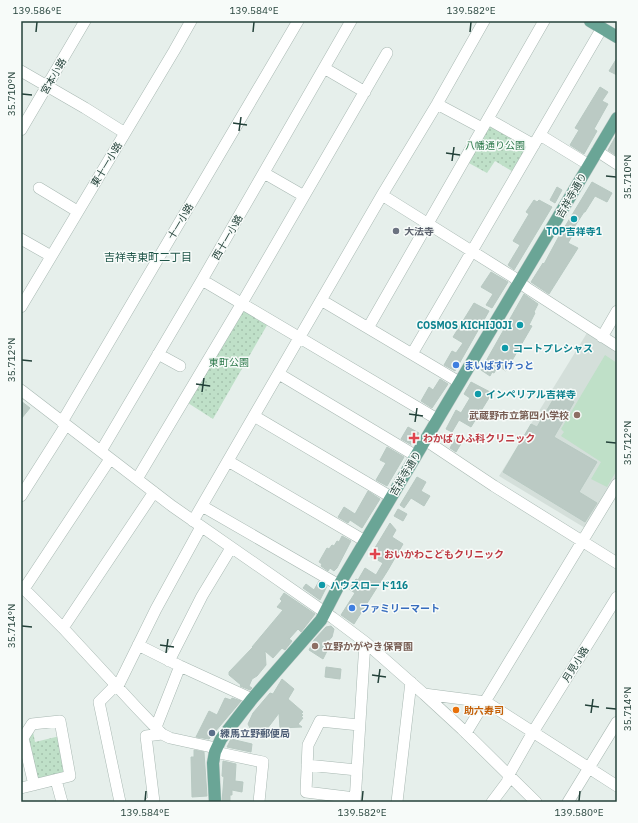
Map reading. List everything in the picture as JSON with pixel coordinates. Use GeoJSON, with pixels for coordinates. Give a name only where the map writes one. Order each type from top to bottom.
{"type":"FeatureCollection","features":[{"type":"Feature","properties":{"kind":"main road"},"geometry":{"type":"LineString","coordinates":[[597,24],[617,37]]}},
{"type":"Feature","properties":{"kind":"main road","name":"吉祥寺通り"},"geometry":{"type":"LineString","coordinates":[[215,802],[212,772],[216,750],[226,732],[252,699],[321,620],[338,585],[617,118]]}},
{"type":"Feature","properties":{"kind":"street","name":"宮本小路"},"geometry":{"type":"LineString","coordinates":[[21,130],[85,21]]}},
{"type":"Feature","properties":{"kind":"street","name":"東十一小路"},"geometry":{"type":"LineString","coordinates":[[21,307],[191,21]]}},
{"type":"Feature","properties":{"kind":"street","name":"十一小路"},"geometry":{"type":"LineString","coordinates":[[21,496],[298,21]]}},
{"type":"Feature","properties":{"kind":"street","name":"西十一小路"},"geometry":{"type":"LineString","coordinates":[[101,451],[202,280],[351,21]]}},
{"type":"Feature","properties":{"kind":"street"},"geometry":{"type":"LineString","coordinates":[[120,802],[99,702],[113,688],[118,686],[197,524],[202,506],[484,21]]}},
{"type":"Feature","properties":{"kind":"street"},"geometry":{"type":"LineString","coordinates":[[368,328],[544,21]]}},
{"type":"Feature","properties":{"kind":"street"},"geometry":{"type":"LineString","coordinates":[[412,354],[537,140],[597,24]]}},
{"type":"Feature","properties":{"kind":"street"},"geometry":{"type":"LineString","coordinates":[[137,479],[242,303],[387,53]]}},
{"type":"Feature","properties":{"kind":"street"},"geometry":{"type":"LineString","coordinates":[[324,68],[365,92]]}},
{"type":"Feature","properties":{"kind":"street"},"geometry":{"type":"LineString","coordinates":[[21,71],[124,133]]}},
{"type":"Feature","properties":{"kind":"street"},"geometry":{"type":"LineString","coordinates":[[437,104],[485,124],[537,140],[588,165]]}},
{"type":"Feature","properties":{"kind":"street"},"geometry":{"type":"LineString","coordinates":[[597,151],[617,164]]}},
{"type":"Feature","properties":{"kind":"street"},"geometry":{"type":"LineString","coordinates":[[264,173],[304,196]]}},
{"type":"Feature","properties":{"kind":"street"},"geometry":{"type":"LineString","coordinates":[[39,188],[77,211]]}},
{"type":"Feature","properties":{"kind":"street"},"geometry":{"type":"LineString","coordinates":[[382,195],[472,251],[617,346]]}},
{"type":"Feature","properties":{"kind":"street"},"geometry":{"type":"LineString","coordinates":[[21,239],[51,256]]}},
{"type":"Feature","properties":{"kind":"street"},"geometry":{"type":"LineString","coordinates":[[202,280],[437,419]]}},
{"type":"Feature","properties":{"kind":"street"},"geometry":{"type":"LineString","coordinates":[[321,300],[459,382]]}},
{"type":"Feature","properties":{"kind":"street"},"geometry":{"type":"LineString","coordinates":[[602,337],[617,311]]}},
{"type":"Feature","properties":{"kind":"street"},"geometry":{"type":"LineString","coordinates":[[158,354],[180,366]]}},
{"type":"Feature","properties":{"kind":"street"},"geometry":{"type":"LineString","coordinates":[[279,374],[416,456]]}},
{"type":"Feature","properties":{"kind":"street"},"geometry":{"type":"LineString","coordinates":[[21,390],[197,524],[365,642],[466,733],[536,802]]}},
{"type":"Feature","properties":{"kind":"street"},"geometry":{"type":"LineString","coordinates":[[254,416],[391,497]]}},
{"type":"Feature","properties":{"kind":"street"},"geometry":{"type":"LineString","coordinates":[[426,440],[494,486],[617,563]]}},
{"type":"Feature","properties":{"kind":"street"},"geometry":{"type":"LineString","coordinates":[[110,459],[23,587],[159,730],[170,738],[263,762],[259,802]]}},
{"type":"Feature","properties":{"kind":"street"},"geometry":{"type":"LineString","coordinates":[[228,461],[365,542]]}},
{"type":"Feature","properties":{"kind":"street"},"geometry":{"type":"LineString","coordinates":[[466,733],[617,484]]}},
{"type":"Feature","properties":{"kind":"street"},"geometry":{"type":"LineString","coordinates":[[63,628],[154,492]]}},
{"type":"Feature","properties":{"kind":"street"},"geometry":{"type":"LineString","coordinates":[[202,506],[338,585]]}},
{"type":"Feature","properties":{"kind":"street"},"geometry":{"type":"LineString","coordinates":[[169,660],[202,596],[231,548]]}},
{"type":"Feature","properties":{"kind":"street","name":"月見小路"},"geometry":{"type":"LineString","coordinates":[[492,802],[509,777],[533,732],[617,597]]}},
{"type":"Feature","properties":{"kind":"street"},"geometry":{"type":"LineString","coordinates":[[359,725],[320,721],[308,745],[306,792],[355,800],[365,642]]}},
{"type":"Feature","properties":{"kind":"street"},"geometry":{"type":"LineString","coordinates":[[138,645],[252,699]]}},
{"type":"Feature","properties":{"kind":"street"},"geometry":{"type":"LineString","coordinates":[[151,802],[154,802],[146,736],[159,730],[180,666]]}},
{"type":"Feature","properties":{"kind":"street"},"geometry":{"type":"LineString","coordinates":[[397,802],[411,682]]}},
{"type":"Feature","properties":{"kind":"street"},"geometry":{"type":"LineString","coordinates":[[424,694],[486,702],[617,786]]}},
{"type":"Feature","properties":{"kind":"street"},"geometry":{"type":"LineString","coordinates":[[21,788],[56,780],[70,776],[60,721],[32,724],[23,738],[34,785]]}},
{"type":"Feature","properties":{"kind":"street"},"geometry":{"type":"LineString","coordinates":[[568,802],[617,722]]}},
{"type":"Feature","properties":{"kind":"street"},"geometry":{"type":"LineString","coordinates":[[307,765],[356,770]]}},
{"type":"Feature","properties":{"kind":"street"},"geometry":{"type":"LineString","coordinates":[[56,780],[62,802]]}},
{"type":"Feature","properties":{"kind":"shaded area","name":"武蔵野市立第四小学校"},"geometry":{"type":"Polygon","coordinates":[[[587,333],[617,353],[617,477],[585,528],[499,476],[587,333]]]}},
{"type":"Feature","properties":{"kind":"green space","name":"八幡通り公園"},"geometry":{"type":"Polygon","coordinates":[[[489,124],[527,144],[529,149],[515,173],[495,161],[487,173],[467,162],[489,124]]]}},
{"type":"Feature","properties":{"kind":"green space","name":"東町公園"},"geometry":{"type":"Polygon","coordinates":[[[245,305],[270,320],[213,419],[188,403],[245,305]]]}},
{"type":"Feature","properties":{"kind":"green space"},"geometry":{"type":"Polygon","coordinates":[[[605,355],[617,363],[617,470],[607,487],[591,479],[601,462],[561,436],[564,432],[561,429],[605,355]]]}},
{"type":"Feature","properties":{"kind":"green space"},"geometry":{"type":"Polygon","coordinates":[[[32,727],[35,742],[60,736],[65,776],[36,781],[26,739],[32,727]]]}},
{"type":"Feature","properties":{"kind":"building"},"geometry":{"type":"Polygon","coordinates":[[[617,58],[617,75],[609,71],[617,58]]]}},
{"type":"Feature","properties":{"kind":"building"},"geometry":{"type":"Polygon","coordinates":[[[600,87],[608,92],[602,101],[608,104],[594,129],[597,131],[584,154],[570,145],[579,130],[575,128],[600,87]]]}},
{"type":"Feature","properties":{"kind":"building"},"geometry":{"type":"Polygon","coordinates":[[[617,134],[617,156],[608,150],[617,134]]]}},
{"type":"Feature","properties":{"kind":"building"},"geometry":{"type":"Polygon","coordinates":[[[592,182],[612,193],[607,202],[595,196],[573,229],[573,234],[568,243],[578,248],[549,294],[531,282],[543,263],[544,264],[592,182]]]}},
{"type":"Feature","properties":{"kind":"building"},"geometry":{"type":"Polygon","coordinates":[[[557,187],[562,190],[555,203],[550,200],[557,187]]]}},
{"type":"Feature","properties":{"kind":"building"},"geometry":{"type":"Polygon","coordinates":[[[534,200],[537,202],[539,200],[552,207],[514,270],[508,265],[520,245],[513,241],[529,214],[526,212],[534,200]]]}},
{"type":"Feature","properties":{"kind":"building"},"geometry":{"type":"Polygon","coordinates":[[[491,272],[508,282],[492,308],[486,305],[493,294],[481,287],[491,272]]]}},
{"type":"Feature","properties":{"kind":"building"},"geometry":{"type":"Polygon","coordinates":[[[524,294],[538,304],[529,325],[532,326],[506,371],[498,366],[494,373],[492,372],[490,376],[481,370],[524,294]]]}},
{"type":"Feature","properties":{"kind":"building"},"geometry":{"type":"Polygon","coordinates":[[[474,303],[489,311],[455,371],[444,365],[452,351],[456,353],[463,343],[453,337],[474,303]]]}},
{"type":"Feature","properties":{"kind":"building"},"geometry":{"type":"Polygon","coordinates":[[[440,379],[448,384],[432,408],[421,401],[429,387],[433,390],[440,379]]]}},
{"type":"Feature","properties":{"kind":"building"},"geometry":{"type":"Polygon","coordinates":[[[471,382],[492,393],[471,427],[459,420],[452,432],[446,429],[456,410],[461,413],[470,398],[464,394],[471,382]]]}},
{"type":"Feature","properties":{"kind":"building"},"geometry":{"type":"Polygon","coordinates":[[[557,393],[574,402],[554,437],[597,462],[579,492],[597,503],[585,522],[503,472],[531,424],[537,427],[557,393]]]}},
{"type":"Feature","properties":{"kind":"building"},"geometry":{"type":"Polygon","coordinates":[[[21,401],[30,408],[21,419],[21,401]]]}},
{"type":"Feature","properties":{"kind":"building"},"geometry":{"type":"Polygon","coordinates":[[[408,427],[419,433],[412,445],[401,439],[408,427]]]}},
{"type":"Feature","properties":{"kind":"building"},"geometry":{"type":"Polygon","coordinates":[[[455,439],[462,442],[456,452],[450,448],[455,439]]]}},
{"type":"Feature","properties":{"kind":"building"},"geometry":{"type":"Polygon","coordinates":[[[387,447],[404,457],[387,486],[376,480],[386,463],[380,460],[387,447]]]}},
{"type":"Feature","properties":{"kind":"building"},"geometry":{"type":"Polygon","coordinates":[[[417,477],[426,482],[421,491],[430,496],[424,506],[411,498],[404,508],[400,505],[417,477]]]}},
{"type":"Feature","properties":{"kind":"building"},"geometry":{"type":"Polygon","coordinates":[[[368,491],[380,499],[362,528],[350,520],[348,523],[338,517],[344,507],[355,514],[368,491]]]}},
{"type":"Feature","properties":{"kind":"building"},"geometry":{"type":"Polygon","coordinates":[[[398,509],[407,514],[403,521],[394,516],[398,509]]]}},
{"type":"Feature","properties":{"kind":"building"},"geometry":{"type":"Polygon","coordinates":[[[390,523],[396,530],[392,537],[403,544],[354,624],[341,615],[355,593],[349,589],[356,579],[358,580],[365,568],[376,575],[383,563],[370,556],[390,523]]]}},
{"type":"Feature","properties":{"kind":"building"},"geometry":{"type":"Polygon","coordinates":[[[342,536],[351,541],[337,568],[334,571],[330,568],[328,571],[321,566],[322,564],[319,562],[327,548],[329,549],[332,545],[334,546],[337,541],[339,542],[342,536]]]}},
{"type":"Feature","properties":{"kind":"building"},"geometry":{"type":"Polygon","coordinates":[[[319,581],[327,586],[320,600],[303,588],[306,584],[314,590],[319,581]]]}},
{"type":"Feature","properties":{"kind":"building"},"geometry":{"type":"Polygon","coordinates":[[[284,593],[315,614],[301,632],[298,629],[289,639],[292,641],[285,650],[282,648],[273,658],[265,651],[266,665],[257,676],[252,679],[249,686],[252,688],[250,690],[240,686],[241,685],[229,675],[229,672],[253,647],[283,610],[277,607],[282,601],[280,599],[284,593]]]}},
{"type":"Feature","properties":{"kind":"building"},"geometry":{"type":"Polygon","coordinates":[[[331,626],[334,629],[332,637],[322,648],[327,651],[323,659],[309,650],[314,640],[326,627],[331,626]]]}},
{"type":"Feature","properties":{"kind":"building"},"geometry":{"type":"Polygon","coordinates":[[[326,667],[341,669],[340,679],[325,677],[326,667]]]}},
{"type":"Feature","properties":{"kind":"building"},"geometry":{"type":"Polygon","coordinates":[[[282,679],[294,689],[288,699],[303,712],[301,717],[303,718],[298,724],[302,727],[280,728],[279,713],[267,729],[268,733],[265,736],[262,734],[260,736],[250,728],[248,724],[253,713],[270,693],[273,694],[282,679]]]}},
{"type":"Feature","properties":{"kind":"building"},"geometry":{"type":"Polygon","coordinates":[[[225,698],[231,700],[232,698],[241,701],[209,739],[196,737],[209,711],[217,715],[225,698]]]}},
{"type":"Feature","properties":{"kind":"building"},"geometry":{"type":"Polygon","coordinates":[[[231,739],[252,744],[251,752],[227,747],[231,739]]]}},
{"type":"Feature","properties":{"kind":"building"},"geometry":{"type":"Polygon","coordinates":[[[194,750],[204,752],[207,796],[192,797],[191,757],[194,757],[194,750]]]}},
{"type":"Feature","properties":{"kind":"building"},"geometry":{"type":"Polygon","coordinates":[[[223,761],[236,764],[235,781],[243,782],[242,792],[232,790],[230,802],[222,802],[224,777],[222,776],[223,761]]]}},
{"type":"Feature","properties":{"kind":"place","name":"TOP吉祥寺1"},"geometry":{"type":"Point","coordinates":[574,219]}},
{"type":"Feature","properties":{"kind":"place","name":"大法寺"},"geometry":{"type":"Point","coordinates":[396,231]}},
{"type":"Feature","properties":{"kind":"place","name":"COSMOS KICHIJOJI"},"geometry":{"type":"Point","coordinates":[520,325]}},
{"type":"Feature","properties":{"kind":"place","name":"コートプレシャス"},"geometry":{"type":"Point","coordinates":[505,348]}},
{"type":"Feature","properties":{"kind":"place","name":"まいばすけっと"},"geometry":{"type":"Point","coordinates":[456,365]}},
{"type":"Feature","properties":{"kind":"place","name":"インペリアル吉祥寺"},"geometry":{"type":"Point","coordinates":[478,394]}},
{"type":"Feature","properties":{"kind":"place","name":"武蔵野市立第四小学校"},"geometry":{"type":"Point","coordinates":[577,415]}},
{"type":"Feature","properties":{"kind":"place","name":"わかば ひふ科クリニック"},"geometry":{"type":"Point","coordinates":[414,438]}},
{"type":"Feature","properties":{"kind":"place","name":"おいかわこどもクリニック"},"geometry":{"type":"Point","coordinates":[375,554]}},
{"type":"Feature","properties":{"kind":"place","name":"ハウスロード116"},"geometry":{"type":"Point","coordinates":[322,585]}},
{"type":"Feature","properties":{"kind":"place","name":"ファミリーマート"},"geometry":{"type":"Point","coordinates":[352,608]}},
{"type":"Feature","properties":{"kind":"place","name":"立野かがやき保育園"},"geometry":{"type":"Point","coordinates":[315,646]}},
{"type":"Feature","properties":{"kind":"place","name":"助六寿司"},"geometry":{"type":"Point","coordinates":[456,710]}},
{"type":"Feature","properties":{"kind":"place","name":"練馬立野郵便局"},"geometry":{"type":"Point","coordinates":[212,733]}},
{"type":"Feature","properties":{"kind":"district","name":"吉祥寺東町二丁目"},"geometry":{"type":"Point","coordinates":[148,257]}}]}
